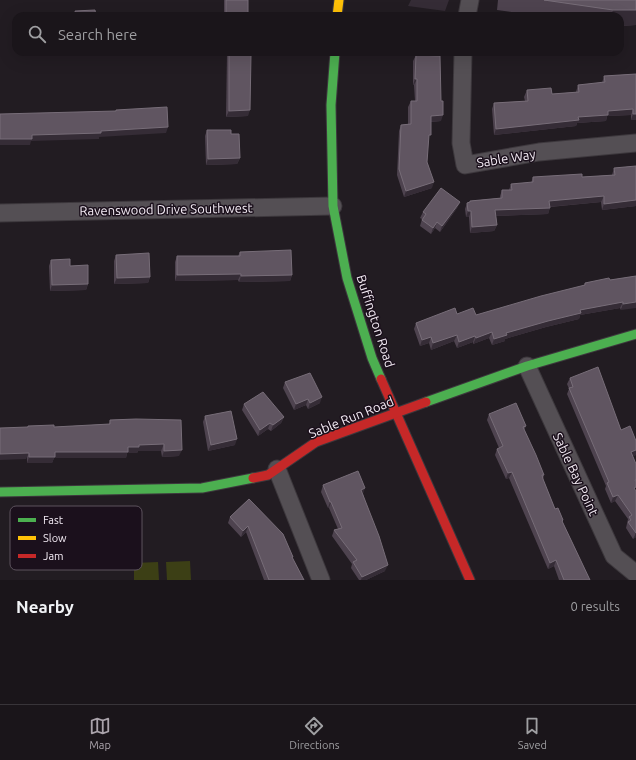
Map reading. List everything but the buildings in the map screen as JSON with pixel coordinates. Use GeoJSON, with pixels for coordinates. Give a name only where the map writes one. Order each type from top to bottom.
{"type":"FeatureCollection","features":[{"type":"Feature","properties":{"kind":"street"},"geometry":{"type":"LineString","coordinates":[[337,12],[338,0]]}},
{"type":"Feature","properties":{"kind":"street"},"geometry":{"type":"LineString","coordinates":[[468,12],[470,0]]}},
{"type":"Feature","properties":{"kind":"street","name":"Buffington Road"},"geometry":{"type":"LineString","coordinates":[[335,56],[331,105],[333,206],[347,278],[372,358],[470,580]]}},
{"type":"Feature","properties":{"kind":"street","name":"Sable Way"},"geometry":{"type":"LineString","coordinates":[[463,56],[460,143],[465,165],[539,152],[636,143]]}},
{"type":"Feature","properties":{"kind":"street","name":"Ravenswood Drive Southwest"},"geometry":{"type":"LineString","coordinates":[[0,213],[333,206]]}},
{"type":"Feature","properties":{"kind":"street","name":"Sable Run Road"},"geometry":{"type":"LineString","coordinates":[[0,492],[202,488],[268,475],[316,442],[527,366],[636,334]]}},
{"type":"Feature","properties":{"kind":"street","name":"Sable Bay Point"},"geometry":{"type":"LineString","coordinates":[[527,366],[614,556],[636,574]]}},
{"type":"Feature","properties":{"kind":"street"},"geometry":{"type":"LineString","coordinates":[[277,469],[322,580]]}},
{"type":"Feature","properties":{"kind":"green space"},"geometry":{"type":"Polygon","coordinates":[[[190,561],[191,580],[167,580],[166,562],[190,561]]]}},
{"type":"Feature","properties":{"kind":"green space"},"geometry":{"type":"Polygon","coordinates":[[[158,562],[159,580],[134,580],[134,570],[142,570],[142,563],[158,562]]]}},
{"type":"Feature","properties":{"kind":"traffic: fast"},"geometry":{"type":"LineString","coordinates":[[335,56],[331,105],[333,206],[347,278],[372,358],[381,379]]}},
{"type":"Feature","properties":{"kind":"traffic: fast"},"geometry":{"type":"LineString","coordinates":[[426,402],[527,366],[636,334]]}},
{"type":"Feature","properties":{"kind":"traffic: fast"},"geometry":{"type":"LineString","coordinates":[[0,492],[202,488],[253,478]]}},
{"type":"Feature","properties":{"kind":"traffic: slow"},"geometry":{"type":"LineString","coordinates":[[338,12],[339,0]]}},
{"type":"Feature","properties":{"kind":"traffic: jam"},"geometry":{"type":"LineString","coordinates":[[381,379],[470,580]]}},
{"type":"Feature","properties":{"kind":"traffic: jam"},"geometry":{"type":"LineString","coordinates":[[253,478],[268,475],[316,442],[426,402]]}}]}
